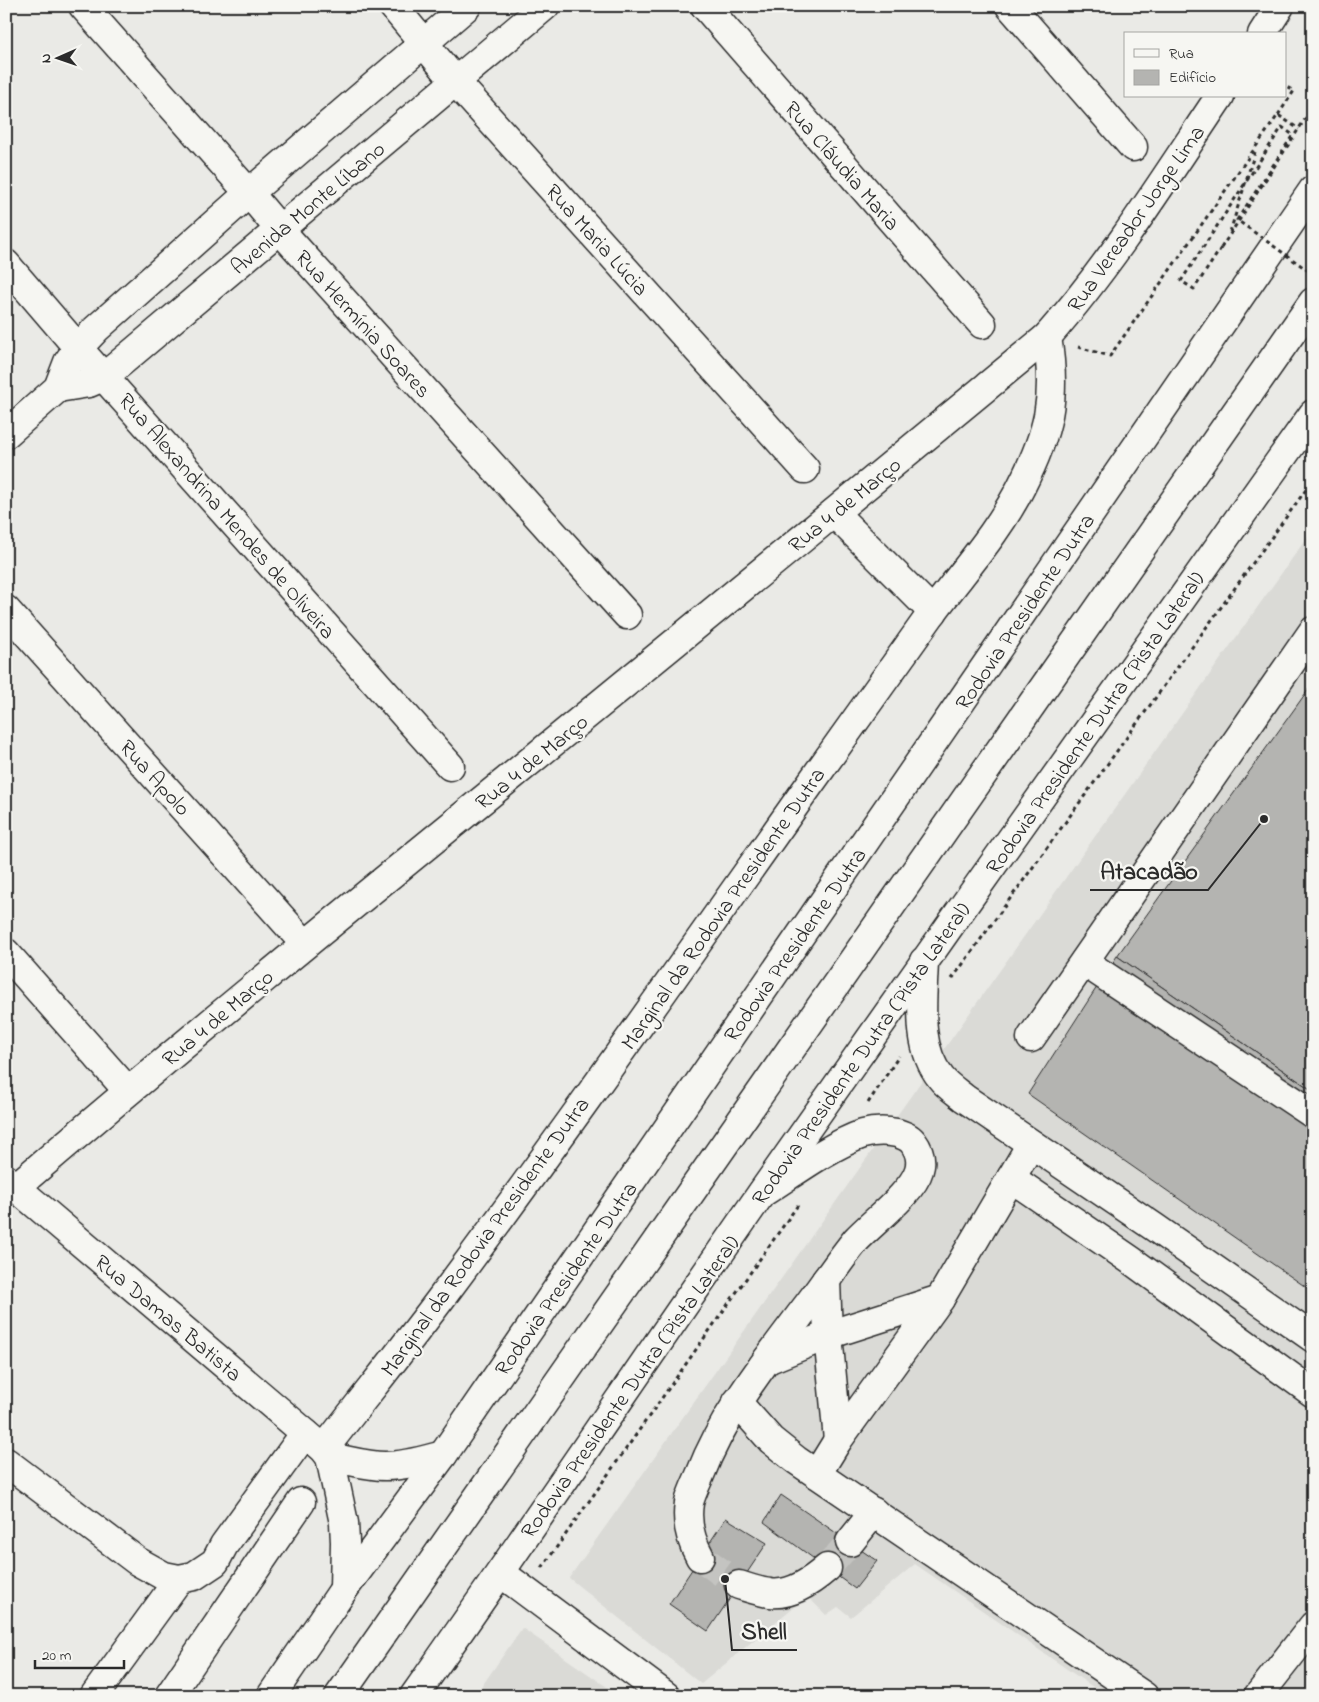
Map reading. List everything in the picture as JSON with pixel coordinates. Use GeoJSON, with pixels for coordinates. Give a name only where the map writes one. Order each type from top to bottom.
{"type":"FeatureCollection","features":[{"type":"Feature","properties":{"kind":"main road","name":"Rua Hermínia Soares"},"geometry":{"type":"LineString","coordinates":[[83,6],[280,230],[627,615]]}},
{"type":"Feature","properties":{"kind":"main road","name":"Rua Maria Lúcia"},"geometry":{"type":"LineString","coordinates":[[393,6],[455,81],[805,470]]}},
{"type":"Feature","properties":{"kind":"main road","name":"Avenida Monte Líbano"},"geometry":{"type":"LineString","coordinates":[[6,434],[58,388],[68,362],[78,348],[96,330],[249,193],[467,6]]}},
{"type":"Feature","properties":{"kind":"main road","name":"Avenida Monte Líbano"},"geometry":{"type":"LineString","coordinates":[[58,388],[89,383],[105,376],[545,6]]}},
{"type":"Feature","properties":{"kind":"main road","name":"Rua Cláudia Maria"},"geometry":{"type":"LineString","coordinates":[[705,6],[982,324]]}},
{"type":"Feature","properties":{"kind":"main road"},"geometry":{"type":"LineString","coordinates":[[1010,6],[1133,147]]}},
{"type":"Feature","properties":{"kind":"main road"},"geometry":{"type":"LineString","coordinates":[[1263,32],[1280,6]]}},
{"type":"Feature","properties":{"kind":"main road","name":"Rua Vereador Jorge Lima"},"geometry":{"type":"LineString","coordinates":[[1047,337],[1071,309],[1124,239],[1219,98]]}},
{"type":"Feature","properties":{"kind":"main road","name":"Rodovia Presidente Dutra"},"geometry":{"type":"LineString","coordinates":[[271,1696],[344,1589],[443,1455],[1313,190]]}},
{"type":"Feature","properties":{"kind":"main road","name":"Rua Alexandrina Mendes de Oliveira"},"geometry":{"type":"LineString","coordinates":[[6,264],[78,348],[105,376],[450,766]]}},
{"type":"Feature","properties":{"kind":"main road"},"geometry":{"type":"LineString","coordinates":[[339,1696],[1313,302]]}},
{"type":"Feature","properties":{"kind":"main road","name":"Rua 4 de Março"},"geometry":{"type":"LineString","coordinates":[[11,1183],[128,1091],[1047,337]]}},
{"type":"Feature","properties":{"kind":"main road","name":"Marginal da Rodovia Presidente Dutra"},"geometry":{"type":"LineString","coordinates":[[179,1580],[194,1576],[215,1562],[224,1545],[320,1446],[447,1291],[662,994],[933,612],[990,536],[1014,499],[1041,444],[1052,396],[1047,337]]}},
{"type":"Feature","properties":{"kind":"main road","name":"Rodovia Presidente Dutra (Pista Lateral)"},"geometry":{"type":"LineString","coordinates":[[414,1696],[924,961],[1313,414]]}},
{"type":"Feature","properties":{"kind":"main road"},"geometry":{"type":"LineString","coordinates":[[834,513],[933,612]]}},
{"type":"Feature","properties":{"kind":"main road","name":"Rua Apolo"},"geometry":{"type":"LineString","coordinates":[[6,610],[305,944]]}},
{"type":"Feature","properties":{"kind":"main road"},"geometry":{"type":"LineString","coordinates":[[1032,1038],[1313,631]]}},
{"type":"Feature","properties":{"kind":"main road"},"geometry":{"type":"LineString","coordinates":[[6,954],[128,1091]]}},
{"type":"Feature","properties":{"kind":"main road"},"geometry":{"type":"LineString","coordinates":[[924,961],[922,1021],[926,1052],[933,1068],[942,1080],[964,1098],[1313,1338]]}},
{"type":"Feature","properties":{"kind":"main road"},"geometry":{"type":"LineString","coordinates":[[1084,962],[1313,1114]]}},
{"type":"Feature","properties":{"kind":"main road"},"geometry":{"type":"LineString","coordinates":[[700,1557],[694,1547],[688,1519],[690,1502],[710,1449],[766,1360],[856,1240],[912,1185],[919,1170],[918,1148],[911,1139],[902,1135],[889,1132],[864,1134],[841,1144],[762,1193]]}},
{"type":"Feature","properties":{"kind":"main road"},"geometry":{"type":"LineString","coordinates":[[817,1474],[838,1440],[940,1298],[1031,1144]]}},
{"type":"Feature","properties":{"kind":"main road"},"geometry":{"type":"LineString","coordinates":[[1011,1178],[1132,1261],[1313,1393]]}},
{"type":"Feature","properties":{"kind":"main road","name":"Rua Damas Batista"},"geometry":{"type":"LineString","coordinates":[[11,1183],[320,1446],[370,1465],[411,1464],[443,1455]]}},
{"type":"Feature","properties":{"kind":"main road"},"geometry":{"type":"LineString","coordinates":[[826,1280],[828,1335],[838,1440]]}},
{"type":"Feature","properties":{"kind":"main road"},"geometry":{"type":"LineString","coordinates":[[766,1360],[828,1335],[940,1298]]}},
{"type":"Feature","properties":{"kind":"main road"},"geometry":{"type":"LineString","coordinates":[[738,1402],[771,1440],[817,1474],[1144,1696]]}},
{"type":"Feature","properties":{"kind":"main road"},"geometry":{"type":"LineString","coordinates":[[320,1446],[344,1523],[344,1589]]}},
{"type":"Feature","properties":{"kind":"main road"},"geometry":{"type":"LineString","coordinates":[[6,1462],[136,1561],[164,1576],[179,1580],[94,1696]]}},
{"type":"Feature","properties":{"kind":"main road"},"geometry":{"type":"LineString","coordinates":[[169,1696],[301,1502]]}},
{"type":"Feature","properties":{"kind":"main road"},"geometry":{"type":"LineString","coordinates":[[850,1542],[874,1512]]}},
{"type":"Feature","properties":{"kind":"main road"},"geometry":{"type":"LineString","coordinates":[[739,1585],[771,1593],[782,1592],[812,1581],[827,1568]]}},
{"type":"Feature","properties":{"kind":"main road"},"geometry":{"type":"LineString","coordinates":[[501,1573],[666,1696]]}},
{"type":"Feature","properties":{"kind":"main road"},"geometry":{"type":"LineString","coordinates":[[1258,1696],[1313,1626]]}},
{"type":"Feature","properties":{"kind":"path"},"geometry":{"type":"LineString","coordinates":[[1047,337],[1110,356],[1294,92],[1286,87]]}},
{"type":"Feature","properties":{"kind":"path"},"geometry":{"type":"LineString","coordinates":[[1313,107],[1299,129],[1229,237],[1194,289],[1181,281],[1282,127],[1293,135],[1237,220],[1313,274]]}},
{"type":"Feature","properties":{"kind":"path"},"geometry":{"type":"LineString","coordinates":[[1278,115],[1299,129]]}},
{"type":"Feature","properties":{"kind":"path"},"geometry":{"type":"LineString","coordinates":[[1229,237],[1256,148]]}},
{"type":"Feature","properties":{"kind":"shaded area"},"geometry":{"type":"Polygon","coordinates":[[[1313,529],[1313,1696],[1106,1696],[915,1564],[851,1617],[838,1607],[826,1615],[807,1596],[701,1684],[569,1578],[1313,529]]]}},
{"type":"Feature","properties":{"kind":"shaded area"},"geometry":{"type":"Polygon","coordinates":[[[522,1628],[620,1696],[475,1696],[522,1628]]]}},
{"type":"Feature","properties":{"kind":"building"},"geometry":{"type":"Polygon","coordinates":[[[1313,683],[1313,1091],[1117,956],[1313,683]]]}},
{"type":"Feature","properties":{"kind":"building"},"geometry":{"type":"Polygon","coordinates":[[[1117,956],[1313,1091],[1313,1292],[1028,1094],[1117,956]]]}},
{"type":"Feature","properties":{"kind":"building"},"geometry":{"type":"Polygon","coordinates":[[[781,1495],[877,1561],[855,1589],[764,1522],[781,1495]]]}},
{"type":"Feature","properties":{"kind":"building"},"geometry":{"type":"Polygon","coordinates":[[[726,1518],[767,1543],[708,1631],[669,1604],[726,1518]]]}},
{"type":"Feature","properties":{"kind":"tunnel"},"geometry":{"type":"LineString","coordinates":[[827,1568],[850,1542]]}},
{"type":"Feature","properties":{"kind":"tunnel"},"geometry":{"type":"LineString","coordinates":[[700,1557],[739,1585]]}},
{"type":"Feature","properties":{"kind":"place","name":"Atacadão"},"geometry":{"type":"Point","coordinates":[1264,819]}},
{"type":"Feature","properties":{"kind":"place","name":"Shell"},"geometry":{"type":"Point","coordinates":[725,1579]}}]}
